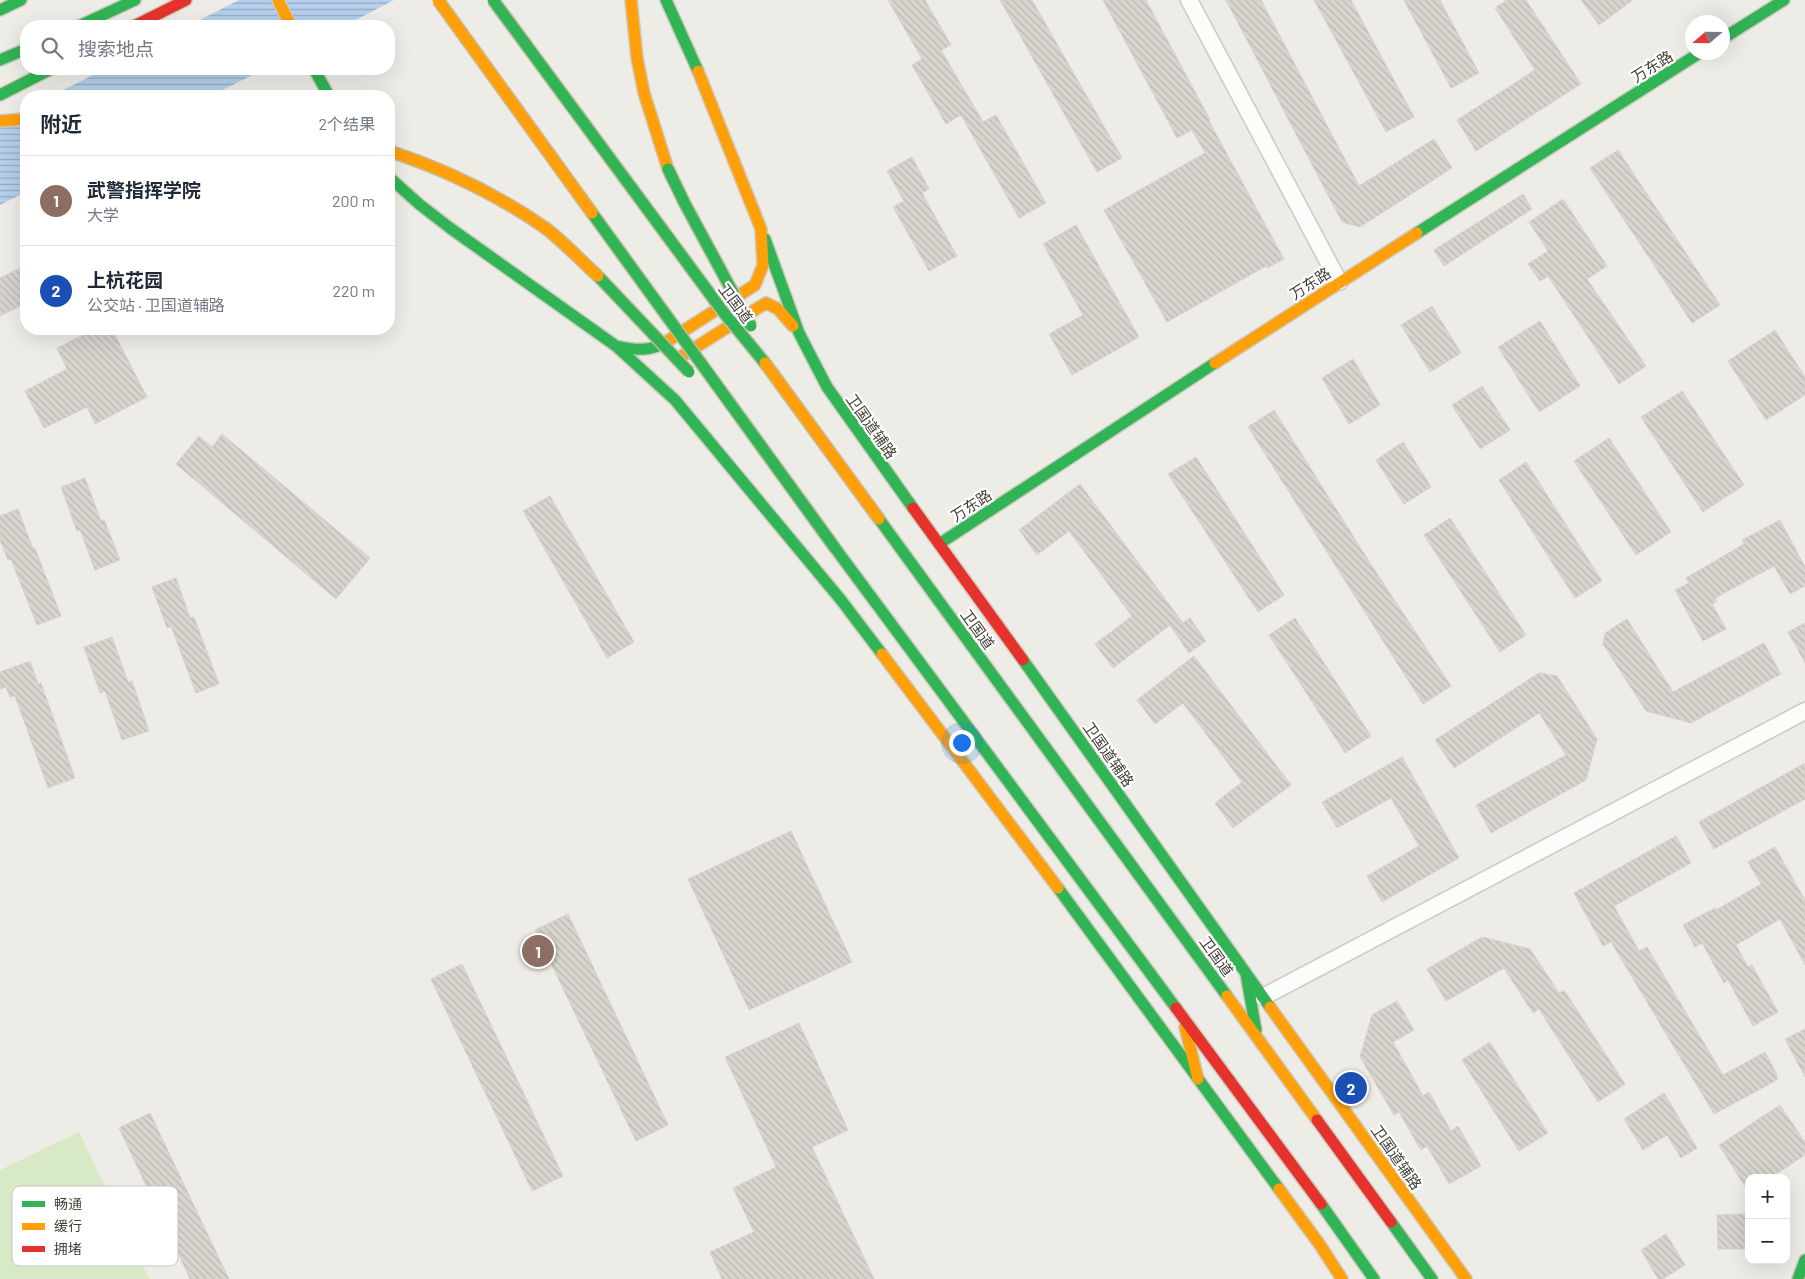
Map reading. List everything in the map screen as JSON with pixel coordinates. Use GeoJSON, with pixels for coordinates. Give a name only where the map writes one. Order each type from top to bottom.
{"type":"FeatureCollection","features":[{"type":"Feature","properties":{"kind":"main road"},"geometry":{"type":"LineString","coordinates":[[0,10],[21,0]]}},
{"type":"Feature","properties":{"kind":"main road"},"geometry":{"type":"LineString","coordinates":[[92,20],[135,0]]}},
{"type":"Feature","properties":{"kind":"main road"},"geometry":{"type":"LineString","coordinates":[[146,20],[186,0]]}},
{"type":"Feature","properties":{"kind":"main road"},"geometry":{"type":"LineString","coordinates":[[278,0],[288,20]]}},
{"type":"Feature","properties":{"kind":"main road"},"geometry":{"type":"LineString","coordinates":[[438,0],[766,454],[1327,1209],[1374,1279]]}},
{"type":"Feature","properties":{"kind":"main road","name":"卫国道"},"geometry":{"type":"LineString","coordinates":[[493,0],[707,290],[776,376],[1432,1279]]}},
{"type":"Feature","properties":{"kind":"main road"},"geometry":{"type":"LineString","coordinates":[[631,0],[637,58],[644,93],[668,169],[776,376]]}},
{"type":"Feature","properties":{"kind":"main road"},"geometry":{"type":"LineString","coordinates":[[616,346],[640,350],[659,348],[755,284],[761,275],[763,263],[761,229],[691,52],[666,0]]}},
{"type":"Feature","properties":{"kind":"main road"},"geometry":{"type":"LineString","coordinates":[[1730,34],[1784,0]]}},
{"type":"Feature","properties":{"kind":"main road"},"geometry":{"type":"LineString","coordinates":[[0,60],[20,52]]}},
{"type":"Feature","properties":{"kind":"main road","name":"万东路"},"geometry":{"type":"LineString","coordinates":[[939,544],[1339,282],[1688,60]]}},
{"type":"Feature","properties":{"kind":"main road"},"geometry":{"type":"LineString","coordinates":[[3,72],[22,84]]}},
{"type":"Feature","properties":{"kind":"main road"},"geometry":{"type":"LineString","coordinates":[[0,94],[40,75]]}},
{"type":"Feature","properties":{"kind":"main road"},"geometry":{"type":"LineString","coordinates":[[317,75],[326,90]]}},
{"type":"Feature","properties":{"kind":"main road"},"geometry":{"type":"LineString","coordinates":[[0,121],[20,119]]}},
{"type":"Feature","properties":{"kind":"main road"},"geometry":{"type":"LineString","coordinates":[[395,153],[426,163],[489,193],[545,228],[608,286],[766,454]]}},
{"type":"Feature","properties":{"kind":"main road"},"geometry":{"type":"LineString","coordinates":[[395,183],[434,216],[503,267],[616,346],[676,400],[842,600],[1041,865],[1342,1279]]}},
{"type":"Feature","properties":{"kind":"main road","name":"卫国道辅路"},"geometry":{"type":"LineString","coordinates":[[761,229],[799,333],[827,387],[1263,998],[1465,1277]]}},
{"type":"Feature","properties":{"kind":"main road"},"geometry":{"type":"LineString","coordinates":[[672,368],[674,361],[766,303],[772,304],[780,310],[799,333]]}},
{"type":"Feature","properties":{"kind":"main road"},"geometry":{"type":"LineString","coordinates":[[672,383],[676,400]]}},
{"type":"Feature","properties":{"kind":"main road"},"geometry":{"type":"LineString","coordinates":[[1246,974],[1257,1036]]}},
{"type":"Feature","properties":{"kind":"main road"},"geometry":{"type":"LineString","coordinates":[[1182,1016],[1198,1080]]}},
{"type":"Feature","properties":{"kind":"main road"},"geometry":{"type":"LineString","coordinates":[[1198,1080],[1246,1101]]}},
{"type":"Feature","properties":{"kind":"main road"},"geometry":{"type":"LineString","coordinates":[[1404,1238],[1465,1277]]}},
{"type":"Feature","properties":{"kind":"main road"},"geometry":{"type":"LineString","coordinates":[[1798,1279],[1805,1260]]}},
{"type":"Feature","properties":{"kind":"street"},"geometry":{"type":"LineString","coordinates":[[1190,0],[1339,282]]}},
{"type":"Feature","properties":{"kind":"street"},"geometry":{"type":"LineString","coordinates":[[1263,998],[1805,711]]}},
{"type":"Feature","properties":{"kind":"green space"},"geometry":{"type":"Polygon","coordinates":[[[79,1132],[105,1186],[12,1186],[12,1266],[143,1266],[149,1279],[0,1279],[0,1170],[79,1132]]]}},
{"type":"Feature","properties":{"kind":"water"},"geometry":{"type":"Polygon","coordinates":[[[239,0],[394,0],[356,20],[200,20],[239,0]]]}},
{"type":"Feature","properties":{"kind":"water"},"geometry":{"type":"Polygon","coordinates":[[[93,75],[252,75],[223,90],[63,90],[93,75]]]}},
{"type":"Feature","properties":{"kind":"water"},"geometry":{"type":"Polygon","coordinates":[[[20,112],[20,195],[0,205],[0,123],[20,112]]]}},
{"type":"Feature","properties":{"kind":"building"},"geometry":{"type":"Polygon","coordinates":[[[888,0],[925,0],[951,45],[941,50],[983,122],[996,115],[1046,203],[1019,218],[961,115],[946,124],[912,65],[922,59],[888,0]]]}},
{"type":"Feature","properties":{"kind":"building"},"geometry":{"type":"Polygon","coordinates":[[[1000,0],[1032,0],[1122,158],[1097,172],[1000,0]]]}},
{"type":"Feature","properties":{"kind":"building"},"geometry":{"type":"Polygon","coordinates":[[[1103,0],[1146,0],[1284,259],[1267,268],[1266,266],[1167,322],[1104,210],[1205,153],[1192,130],[1177,138],[1103,0]]]}},
{"type":"Feature","properties":{"kind":"building"},"geometry":{"type":"Polygon","coordinates":[[[1226,0],[1261,0],[1359,186],[1434,139],[1452,168],[1360,227],[1342,222],[1226,0]]]}},
{"type":"Feature","properties":{"kind":"building"},"geometry":{"type":"Polygon","coordinates":[[[1314,0],[1351,0],[1414,117],[1386,132],[1314,0]]]}},
{"type":"Feature","properties":{"kind":"building"},"geometry":{"type":"Polygon","coordinates":[[[1404,0],[1440,0],[1479,73],[1451,88],[1404,0]]]}},
{"type":"Feature","properties":{"kind":"building"},"geometry":{"type":"Polygon","coordinates":[[[1507,0],[1526,0],[1581,84],[1476,151],[1457,120],[1535,70],[1495,8],[1507,0]]]}},
{"type":"Feature","properties":{"kind":"building"},"geometry":{"type":"Polygon","coordinates":[[[1581,0],[1633,0],[1599,25],[1581,0]]]}},
{"type":"Feature","properties":{"kind":"building"},"geometry":{"type":"Polygon","coordinates":[[[1618,150],[1720,305],[1692,323],[1590,168],[1618,150]]]}},
{"type":"Feature","properties":{"kind":"building"},"geometry":{"type":"Polygon","coordinates":[[[912,157],[929,189],[922,193],[957,256],[929,271],[893,207],[904,201],[887,171],[912,157]]]}},
{"type":"Feature","properties":{"kind":"building"},"geometry":{"type":"Polygon","coordinates":[[[1523,194],[1532,209],[1444,266],[1434,250],[1523,194]]]}},
{"type":"Feature","properties":{"kind":"building"},"geometry":{"type":"Polygon","coordinates":[[[1563,199],[1607,266],[1587,279],[1646,366],[1619,384],[1548,276],[1540,281],[1528,264],[1548,251],[1529,222],[1563,199]]]}},
{"type":"Feature","properties":{"kind":"building"},"geometry":{"type":"Polygon","coordinates":[[[1076,225],[1139,337],[1072,375],[1049,334],[1083,315],[1043,244],[1076,225]]]}},
{"type":"Feature","properties":{"kind":"building"},"geometry":{"type":"Polygon","coordinates":[[[20,268],[20,306],[0,316],[0,278],[20,268]]]}},
{"type":"Feature","properties":{"kind":"building"},"geometry":{"type":"Polygon","coordinates":[[[1432,306],[1461,353],[1430,372],[1401,325],[1432,306]]]}},
{"type":"Feature","properties":{"kind":"building"},"geometry":{"type":"Polygon","coordinates":[[[1540,321],[1580,386],[1539,412],[1498,347],[1540,321]]]}},
{"type":"Feature","properties":{"kind":"building"},"geometry":{"type":"Polygon","coordinates":[[[1775,330],[1805,377],[1805,395],[1766,420],[1728,361],[1775,330]]]}},
{"type":"Feature","properties":{"kind":"building"},"geometry":{"type":"Polygon","coordinates":[[[83,335],[115,335],[147,397],[95,424],[87,407],[44,428],[25,391],[67,369],[57,348],[83,335]]]}},
{"type":"Feature","properties":{"kind":"building"},"geometry":{"type":"Polygon","coordinates":[[[1353,359],[1380,405],[1349,424],[1322,378],[1353,359]]]}},
{"type":"Feature","properties":{"kind":"building"},"geometry":{"type":"Polygon","coordinates":[[[1482,386],[1510,430],[1480,449],[1452,405],[1482,386]]]}},
{"type":"Feature","properties":{"kind":"building"},"geometry":{"type":"Polygon","coordinates":[[[1682,391],[1744,485],[1703,512],[1641,417],[1682,391]]]}},
{"type":"Feature","properties":{"kind":"building"},"geometry":{"type":"Polygon","coordinates":[[[1274,410],[1372,566],[1451,686],[1423,704],[1248,427],[1274,410]]]}},
{"type":"Feature","properties":{"kind":"building"},"geometry":{"type":"Polygon","coordinates":[[[222,434],[370,558],[336,599],[176,464],[199,436],[212,447],[222,434]]]}},
{"type":"Feature","properties":{"kind":"building"},"geometry":{"type":"Polygon","coordinates":[[[1609,438],[1671,532],[1636,555],[1574,461],[1609,438]]]}},
{"type":"Feature","properties":{"kind":"building"},"geometry":{"type":"Polygon","coordinates":[[[1403,442],[1431,487],[1404,504],[1376,460],[1403,442]]]}},
{"type":"Feature","properties":{"kind":"building"},"geometry":{"type":"Polygon","coordinates":[[[1196,457],[1284,595],[1258,612],[1168,474],[1196,457]]]}},
{"type":"Feature","properties":{"kind":"building"},"geometry":{"type":"Polygon","coordinates":[[[1526,462],[1602,581],[1575,598],[1499,480],[1526,462]]]}},
{"type":"Feature","properties":{"kind":"building"},"geometry":{"type":"Polygon","coordinates":[[[85,478],[101,521],[104,519],[120,560],[95,570],[80,530],[77,531],[61,487],[85,478]]]}},
{"type":"Feature","properties":{"kind":"building"},"geometry":{"type":"Polygon","coordinates":[[[1080,484],[1183,623],[1190,618],[1206,641],[1189,653],[1170,625],[1113,668],[1095,644],[1132,616],[1069,531],[1037,555],[1019,530],[1080,484]]]}},
{"type":"Feature","properties":{"kind":"building"},"geometry":{"type":"Polygon","coordinates":[[[550,496],[634,642],[607,658],[523,511],[550,496]]]}},
{"type":"Feature","properties":{"kind":"building"},"geometry":{"type":"Polygon","coordinates":[[[18,509],[61,616],[37,625],[11,559],[8,560],[0,540],[0,516],[18,509]]]}},
{"type":"Feature","properties":{"kind":"building"},"geometry":{"type":"Polygon","coordinates":[[[1450,518],[1526,635],[1500,652],[1424,535],[1450,518]]]}},
{"type":"Feature","properties":{"kind":"building"},"geometry":{"type":"Polygon","coordinates":[[[1780,520],[1805,567],[1805,586],[1790,594],[1774,566],[1715,598],[1717,601],[1712,604],[1726,629],[1703,641],[1675,590],[1689,583],[1686,578],[1744,544],[1742,540],[1780,520]]]}},
{"type":"Feature","properties":{"kind":"building"},"geometry":{"type":"Polygon","coordinates":[[[176,578],[190,618],[194,617],[219,684],[196,693],[171,626],[167,628],[152,587],[176,578]]]}},
{"type":"Feature","properties":{"kind":"building"},"geometry":{"type":"Polygon","coordinates":[[[1295,618],[1371,736],[1345,753],[1269,635],[1295,618]]]}},
{"type":"Feature","properties":{"kind":"building"},"geometry":{"type":"Polygon","coordinates":[[[1627,619],[1673,692],[1764,643],[1781,674],[1691,723],[1646,711],[1603,644],[1605,633],[1627,619]]]}},
{"type":"Feature","properties":{"kind":"building"},"geometry":{"type":"Polygon","coordinates":[[[1805,623],[1805,663],[1788,632],[1805,623]]]}},
{"type":"Feature","properties":{"kind":"building"},"geometry":{"type":"Polygon","coordinates":[[[112,637],[128,682],[132,681],[149,731],[122,740],[105,691],[100,693],[84,647],[112,637]]]}},
{"type":"Feature","properties":{"kind":"building"},"geometry":{"type":"Polygon","coordinates":[[[1194,656],[1291,785],[1233,828],[1215,803],[1242,782],[1183,703],[1155,724],[1137,700],[1194,656]]]}},
{"type":"Feature","properties":{"kind":"building"},"geometry":{"type":"Polygon","coordinates":[[[30,661],[38,684],[41,683],[75,778],[48,788],[15,696],[10,697],[6,687],[0,689],[0,672],[30,661]]]}},
{"type":"Feature","properties":{"kind":"building"},"geometry":{"type":"Polygon","coordinates":[[[1539,673],[1557,676],[1597,739],[1586,780],[1491,833],[1476,805],[1566,755],[1539,713],[1454,768],[1435,740],[1539,673]]]}},
{"type":"Feature","properties":{"kind":"building"},"geometry":{"type":"Polygon","coordinates":[[[1402,757],[1459,858],[1382,902],[1367,876],[1419,846],[1391,798],[1337,828],[1322,802],[1402,757]]]}},
{"type":"Feature","properties":{"kind":"building"},"geometry":{"type":"Polygon","coordinates":[[[1805,763],[1805,799],[1714,849],[1699,822],[1805,763]]]}},
{"type":"Feature","properties":{"kind":"building"},"geometry":{"type":"Polygon","coordinates":[[[791,831],[852,962],[749,1010],[688,879],[791,831]]]}},
{"type":"Feature","properties":{"kind":"building"},"geometry":{"type":"Polygon","coordinates":[[[1676,836],[1691,863],[1614,906],[1639,951],[1647,947],[1723,1075],[1765,1052],[1777,1075],[1777,1080],[1714,1114],[1611,942],[1603,946],[1574,893],[1676,836]]]}},
{"type":"Feature","properties":{"kind":"building"},"geometry":{"type":"Polygon","coordinates":[[[1775,847],[1805,900],[1805,965],[1780,919],[1736,945],[1748,967],[1752,965],[1778,1012],[1753,1026],[1728,980],[1724,983],[1702,943],[1695,947],[1683,925],[1715,908],[1716,910],[1761,884],[1748,862],[1775,847]]]}},
{"type":"Feature","properties":{"kind":"building"},"geometry":{"type":"Polygon","coordinates":[[[568,914],[668,1125],[636,1141],[535,930],[568,914]]]}},
{"type":"Feature","properties":{"kind":"building"},"geometry":{"type":"Polygon","coordinates":[[[1482,937],[1530,949],[1559,993],[1564,990],[1625,1084],[1598,1102],[1539,1009],[1533,1013],[1504,968],[1446,1001],[1427,969],[1482,937]]]}},
{"type":"Feature","properties":{"kind":"building"},"geometry":{"type":"Polygon","coordinates":[[[462,964],[563,1176],[532,1191],[431,979],[462,964]]]}},
{"type":"Feature","properties":{"kind":"building"},"geometry":{"type":"Polygon","coordinates":[[[1397,1001],[1414,1030],[1393,1042],[1423,1096],[1429,1092],[1451,1131],[1458,1126],[1481,1166],[1449,1184],[1427,1146],[1421,1150],[1399,1112],[1394,1115],[1360,1057],[1372,1015],[1397,1001]]]}},
{"type":"Feature","properties":{"kind":"building"},"geometry":{"type":"Polygon","coordinates":[[[799,1023],[848,1130],[812,1147],[874,1279],[722,1279],[710,1252],[754,1232],[733,1188],[776,1167],[725,1057],[799,1023]]]}},
{"type":"Feature","properties":{"kind":"building"},"geometry":{"type":"Polygon","coordinates":[[[1805,1029],[1805,1077],[1785,1039],[1805,1029]]]}},
{"type":"Feature","properties":{"kind":"building"},"geometry":{"type":"Polygon","coordinates":[[[1490,1042],[1548,1133],[1519,1151],[1462,1060],[1490,1042]]]}},
{"type":"Feature","properties":{"kind":"building"},"geometry":{"type":"Polygon","coordinates":[[[1664,1093],[1697,1148],[1681,1158],[1667,1135],[1643,1150],[1624,1119],[1664,1093]]]}},
{"type":"Feature","properties":{"kind":"building"},"geometry":{"type":"Polygon","coordinates":[[[1780,1105],[1805,1142],[1805,1155],[1776,1174],[1745,1174],[1745,1187],[1719,1145],[1780,1105]]]}},
{"type":"Feature","properties":{"kind":"building"},"geometry":{"type":"Polygon","coordinates":[[[150,1113],[229,1279],[190,1279],[178,1253],[178,1186],[146,1186],[119,1128],[150,1113]]]}},
{"type":"Feature","properties":{"kind":"building"},"geometry":{"type":"Polygon","coordinates":[[[1745,1214],[1745,1249],[1718,1249],[1717,1215],[1745,1214]]]}},
{"type":"Feature","properties":{"kind":"building"},"geometry":{"type":"Polygon","coordinates":[[[1666,1234],[1685,1265],[1663,1279],[1658,1279],[1641,1250],[1666,1234]]]}},
{"type":"Feature","properties":{"kind":"traffic: fast"},"geometry":{"type":"LineString","coordinates":[[0,10],[21,0]]}},
{"type":"Feature","properties":{"kind":"traffic: fast"},"geometry":{"type":"LineString","coordinates":[[92,20],[135,0]]}},
{"type":"Feature","properties":{"kind":"traffic: fast"},"geometry":{"type":"LineString","coordinates":[[493,0],[724,313],[765,363]]}},
{"type":"Feature","properties":{"kind":"traffic: fast"},"geometry":{"type":"LineString","coordinates":[[666,0],[698,71]]}},
{"type":"Feature","properties":{"kind":"traffic: fast"},"geometry":{"type":"LineString","coordinates":[[1730,34],[1784,0]]}},
{"type":"Feature","properties":{"kind":"traffic: fast"},"geometry":{"type":"LineString","coordinates":[[0,60],[20,52]]}},
{"type":"Feature","properties":{"kind":"traffic: fast"},"geometry":{"type":"LineString","coordinates":[[1417,233],[1688,60]]}},
{"type":"Feature","properties":{"kind":"traffic: fast"},"geometry":{"type":"LineString","coordinates":[[0,95],[39,75]]}},
{"type":"Feature","properties":{"kind":"traffic: fast"},"geometry":{"type":"LineString","coordinates":[[317,75],[326,90]]}},
{"type":"Feature","properties":{"kind":"traffic: fast"},"geometry":{"type":"LineString","coordinates":[[668,169],[751,326]]}},
{"type":"Feature","properties":{"kind":"traffic: fast"},"geometry":{"type":"LineString","coordinates":[[395,182],[450,228],[616,346],[648,349],[666,342]]}},
{"type":"Feature","properties":{"kind":"traffic: fast"},"geometry":{"type":"LineString","coordinates":[[592,213],[835,548]]}},
{"type":"Feature","properties":{"kind":"traffic: fast"},"geometry":{"type":"LineString","coordinates":[[765,239],[799,333],[827,387],[913,508]]}},
{"type":"Feature","properties":{"kind":"traffic: fast"},"geometry":{"type":"LineString","coordinates":[[598,276],[689,372]]}},
{"type":"Feature","properties":{"kind":"traffic: fast"},"geometry":{"type":"LineString","coordinates":[[616,346],[675,400],[841,600],[882,654]]}},
{"type":"Feature","properties":{"kind":"traffic: fast"},"geometry":{"type":"LineString","coordinates":[[939,544],[1215,363]]}},
{"type":"Feature","properties":{"kind":"traffic: fast"},"geometry":{"type":"LineString","coordinates":[[879,519],[1227,996]]}},
{"type":"Feature","properties":{"kind":"traffic: fast"},"geometry":{"type":"LineString","coordinates":[[835,548],[1176,1008]]}},
{"type":"Feature","properties":{"kind":"traffic: fast"},"geometry":{"type":"LineString","coordinates":[[1023,660],[1270,1007]]}},
{"type":"Feature","properties":{"kind":"traffic: fast"},"geometry":{"type":"LineString","coordinates":[[1058,888],[1279,1189]]}},
{"type":"Feature","properties":{"kind":"traffic: fast"},"geometry":{"type":"LineString","coordinates":[[1246,974],[1256,1030]]}},
{"type":"Feature","properties":{"kind":"traffic: fast"},"geometry":{"type":"LineString","coordinates":[[1321,1204],[1374,1279]]}},
{"type":"Feature","properties":{"kind":"traffic: fast"},"geometry":{"type":"LineString","coordinates":[[1391,1222],[1432,1279]]}},
{"type":"Feature","properties":{"kind":"traffic: fast"},"geometry":{"type":"LineString","coordinates":[[1798,1279],[1805,1260]]}},
{"type":"Feature","properties":{"kind":"traffic: slow"},"geometry":{"type":"LineString","coordinates":[[278,0],[288,20]]}},
{"type":"Feature","properties":{"kind":"traffic: slow"},"geometry":{"type":"LineString","coordinates":[[438,0],[592,213]]}},
{"type":"Feature","properties":{"kind":"traffic: slow"},"geometry":{"type":"LineString","coordinates":[[631,0],[637,58],[644,93],[668,169]]}},
{"type":"Feature","properties":{"kind":"traffic: slow"},"geometry":{"type":"LineString","coordinates":[[666,342],[755,285],[763,265],[761,229],[698,71]]}},
{"type":"Feature","properties":{"kind":"traffic: slow"},"geometry":{"type":"LineString","coordinates":[[0,121],[20,119]]}},
{"type":"Feature","properties":{"kind":"traffic: slow"},"geometry":{"type":"LineString","coordinates":[[395,153],[450,174],[526,215],[551,232],[598,276]]}},
{"type":"Feature","properties":{"kind":"traffic: slow"},"geometry":{"type":"LineString","coordinates":[[1215,363],[1417,233]]}},
{"type":"Feature","properties":{"kind":"traffic: slow"},"geometry":{"type":"LineString","coordinates":[[677,359],[766,303],[778,309],[793,326]]}},
{"type":"Feature","properties":{"kind":"traffic: slow"},"geometry":{"type":"LineString","coordinates":[[765,363],[879,519]]}},
{"type":"Feature","properties":{"kind":"traffic: slow"},"geometry":{"type":"LineString","coordinates":[[882,654],[1058,888]]}},
{"type":"Feature","properties":{"kind":"traffic: slow"},"geometry":{"type":"LineString","coordinates":[[1227,996],[1317,1120]]}},
{"type":"Feature","properties":{"kind":"traffic: slow"},"geometry":{"type":"LineString","coordinates":[[1270,1007],[1466,1279]]}},
{"type":"Feature","properties":{"kind":"traffic: slow"},"geometry":{"type":"LineString","coordinates":[[1185,1027],[1198,1079]]}},
{"type":"Feature","properties":{"kind":"traffic: slow"},"geometry":{"type":"LineString","coordinates":[[1279,1189],[1342,1279]]}},
{"type":"Feature","properties":{"kind":"traffic: jam"},"geometry":{"type":"LineString","coordinates":[[146,20],[186,0]]}},
{"type":"Feature","properties":{"kind":"traffic: jam"},"geometry":{"type":"LineString","coordinates":[[913,508],[1023,660]]}},
{"type":"Feature","properties":{"kind":"traffic: jam"},"geometry":{"type":"LineString","coordinates":[[1176,1008],[1321,1204]]}},
{"type":"Feature","properties":{"kind":"traffic: jam"},"geometry":{"type":"LineString","coordinates":[[1317,1120],[1391,1222]]}},
{"type":"Feature","properties":{"kind":"place","name":"武警指挥学院"},"geometry":{"type":"Point","coordinates":[538,951]}},
{"type":"Feature","properties":{"kind":"place","name":"上杭花园"},"geometry":{"type":"Point","coordinates":[1351,1088]}}]}
